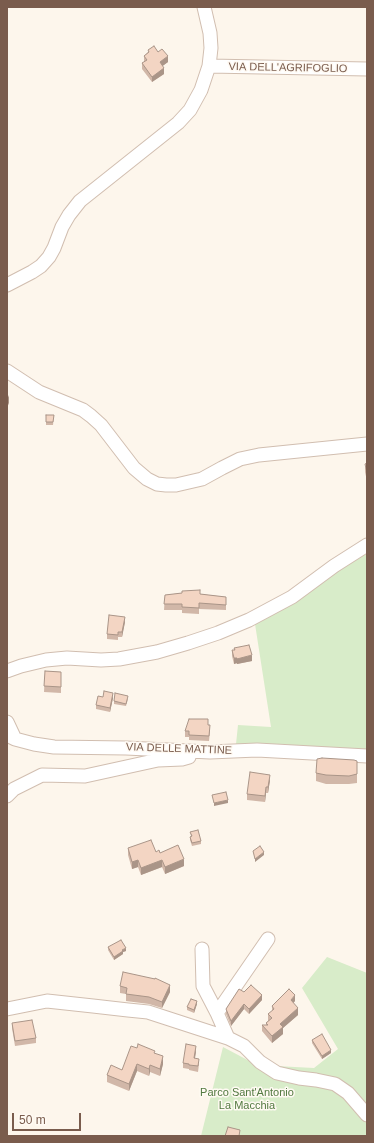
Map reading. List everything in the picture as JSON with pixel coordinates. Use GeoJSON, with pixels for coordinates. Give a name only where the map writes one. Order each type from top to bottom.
{"type":"FeatureCollection","features":[{"type":"Feature","properties":{"kind":"street"},"geometry":{"type":"LineString","coordinates":[[7,285],[41,266],[49,257],[54,248],[69,214],[80,202],[172,128],[190,110],[201,90],[209,66],[211,48],[210,33],[204,7]]}},
{"type":"Feature","properties":{"kind":"street","name":"VIA DELL'AGRIFOGLIO"},"geometry":{"type":"LineString","coordinates":[[209,66],[367,69]]}},
{"type":"Feature","properties":{"kind":"street"},"geometry":{"type":"LineString","coordinates":[[7,372],[39,392],[83,410],[102,425],[134,468],[147,479],[157,484],[176,485],[202,479],[240,459],[259,454],[367,444]]}},
{"type":"Feature","properties":{"kind":"street"},"geometry":{"type":"LineString","coordinates":[[7,671],[46,660],[67,658],[101,660],[119,659],[157,652],[218,633],[249,620],[292,597],[334,566],[367,545]]}},
{"type":"Feature","properties":{"kind":"street","name":"VIA DELLE MATTINE"},"geometry":{"type":"LineString","coordinates":[[7,722],[11,737],[34,744],[54,747],[126,748],[210,752],[257,750],[367,756]]}},
{"type":"Feature","properties":{"kind":"street"},"geometry":{"type":"LineString","coordinates":[[7,796],[14,789],[42,775],[85,776],[158,760],[182,759],[210,752]]}},
{"type":"Feature","properties":{"kind":"street"},"geometry":{"type":"LineString","coordinates":[[217,1013],[268,939]]}},
{"type":"Feature","properties":{"kind":"street"},"geometry":{"type":"LineString","coordinates":[[202,949],[203,986],[228,1038]]}},
{"type":"Feature","properties":{"kind":"street"},"geometry":{"type":"LineString","coordinates":[[7,1009],[47,1001],[148,1012],[228,1038],[244,1046],[260,1062],[276,1073],[335,1084],[348,1093],[367,1115]]}},
{"type":"Feature","properties":{"kind":"green space"},"geometry":{"type":"Polygon","coordinates":[[[358,555],[367,555],[367,753],[236,744],[238,725],[271,727],[255,624],[358,555]]]}},
{"type":"Feature","properties":{"kind":"green space","name":"Parco Sant'Antonio La Macchia"},"geometry":{"type":"Polygon","coordinates":[[[327,957],[367,973],[367,1136],[201,1136],[223,1047],[257,1065],[314,1068],[338,1049],[302,988],[327,957]]]}},
{"type":"Feature","properties":{"kind":"building"},"geometry":{"type":"Polygon","coordinates":[[[154,46],[158,52],[162,49],[168,56],[160,62],[164,68],[152,77],[142,63],[147,60],[144,56],[149,52],[148,50],[154,46]]]}},
{"type":"Feature","properties":{"kind":"building"},"geometry":{"type":"Polygon","coordinates":[[[46,415],[54,415],[53,422],[46,422],[46,415]]]}},
{"type":"Feature","properties":{"kind":"building"},"geometry":{"type":"Polygon","coordinates":[[[200,590],[200,594],[226,597],[226,605],[199,603],[199,608],[182,607],[182,604],[164,604],[165,595],[182,593],[182,591],[200,590]]]}},
{"type":"Feature","properties":{"kind":"building"},"geometry":{"type":"Polygon","coordinates":[[[109,615],[125,617],[122,632],[118,632],[118,635],[107,634],[109,615]]]}},
{"type":"Feature","properties":{"kind":"building"},"geometry":{"type":"Polygon","coordinates":[[[249,645],[252,655],[237,659],[234,658],[232,650],[235,650],[234,648],[249,645]]]}},
{"type":"Feature","properties":{"kind":"building"},"geometry":{"type":"Polygon","coordinates":[[[45,671],[61,672],[61,687],[44,686],[45,671]]]}},
{"type":"Feature","properties":{"kind":"building"},"geometry":{"type":"Polygon","coordinates":[[[104,691],[113,693],[110,708],[96,705],[98,696],[103,697],[104,691]]]}},
{"type":"Feature","properties":{"kind":"building"},"geometry":{"type":"Polygon","coordinates":[[[115,693],[128,696],[126,704],[114,701],[115,693]]]}},
{"type":"Feature","properties":{"kind":"building"},"geometry":{"type":"Polygon","coordinates":[[[189,719],[208,719],[208,725],[210,725],[209,736],[189,735],[189,731],[185,731],[189,719]]]}},
{"type":"Feature","properties":{"kind":"building"},"geometry":{"type":"Polygon","coordinates":[[[322,758],[357,761],[357,774],[349,776],[316,773],[317,759],[322,758]]]}},
{"type":"Feature","properties":{"kind":"building"},"geometry":{"type":"Polygon","coordinates":[[[250,772],[270,775],[265,796],[247,794],[250,772]]]}},
{"type":"Feature","properties":{"kind":"building"},"geometry":{"type":"Polygon","coordinates":[[[226,792],[228,800],[214,803],[212,795],[226,792]]]}},
{"type":"Feature","properties":{"kind":"building"},"geometry":{"type":"Polygon","coordinates":[[[198,830],[201,841],[192,843],[190,837],[192,836],[190,832],[198,830]]]}},
{"type":"Feature","properties":{"kind":"building"},"geometry":{"type":"Polygon","coordinates":[[[151,840],[156,852],[159,850],[160,853],[178,845],[184,859],[165,867],[162,860],[141,868],[138,860],[132,862],[128,848],[151,840]]]}},
{"type":"Feature","properties":{"kind":"building"},"geometry":{"type":"Polygon","coordinates":[[[260,846],[264,852],[255,859],[253,851],[260,846]]]}},
{"type":"Feature","properties":{"kind":"building"},"geometry":{"type":"Polygon","coordinates":[[[121,940],[126,948],[114,957],[108,947],[121,940]]]}},
{"type":"Feature","properties":{"kind":"building"},"geometry":{"type":"Polygon","coordinates":[[[123,972],[155,978],[170,985],[162,1002],[149,997],[126,994],[127,988],[120,986],[123,972]]]}},
{"type":"Feature","properties":{"kind":"building"},"geometry":{"type":"Polygon","coordinates":[[[251,985],[262,995],[249,1009],[244,1004],[231,1021],[226,1009],[239,989],[244,992],[251,985]]]}},
{"type":"Feature","properties":{"kind":"building"},"geometry":{"type":"Polygon","coordinates":[[[289,989],[295,995],[291,1000],[298,1008],[280,1024],[283,1027],[272,1036],[262,1025],[268,1025],[266,1023],[272,1018],[268,1014],[274,1009],[272,1006],[289,989]]]}},
{"type":"Feature","properties":{"kind":"building"},"geometry":{"type":"Polygon","coordinates":[[[191,999],[197,1001],[194,1010],[187,1007],[191,999]]]}},
{"type":"Feature","properties":{"kind":"building"},"geometry":{"type":"Polygon","coordinates":[[[32,1020],[36,1038],[15,1041],[12,1023],[32,1020]]]}},
{"type":"Feature","properties":{"kind":"building"},"geometry":{"type":"Polygon","coordinates":[[[322,1034],[331,1050],[322,1056],[312,1040],[322,1034]]]}},
{"type":"Feature","properties":{"kind":"building"},"geometry":{"type":"Polygon","coordinates":[[[138,1044],[163,1056],[160,1069],[150,1065],[149,1069],[137,1064],[129,1084],[107,1075],[111,1065],[122,1070],[131,1046],[137,1048],[138,1044]]]}},
{"type":"Feature","properties":{"kind":"building"},"geometry":{"type":"Polygon","coordinates":[[[186,1044],[196,1046],[194,1058],[199,1059],[198,1066],[183,1063],[186,1044]]]}},
{"type":"Feature","properties":{"kind":"building"},"geometry":{"type":"Polygon","coordinates":[[[228,1127],[240,1130],[239,1136],[225,1136],[228,1127]]]}}]}
